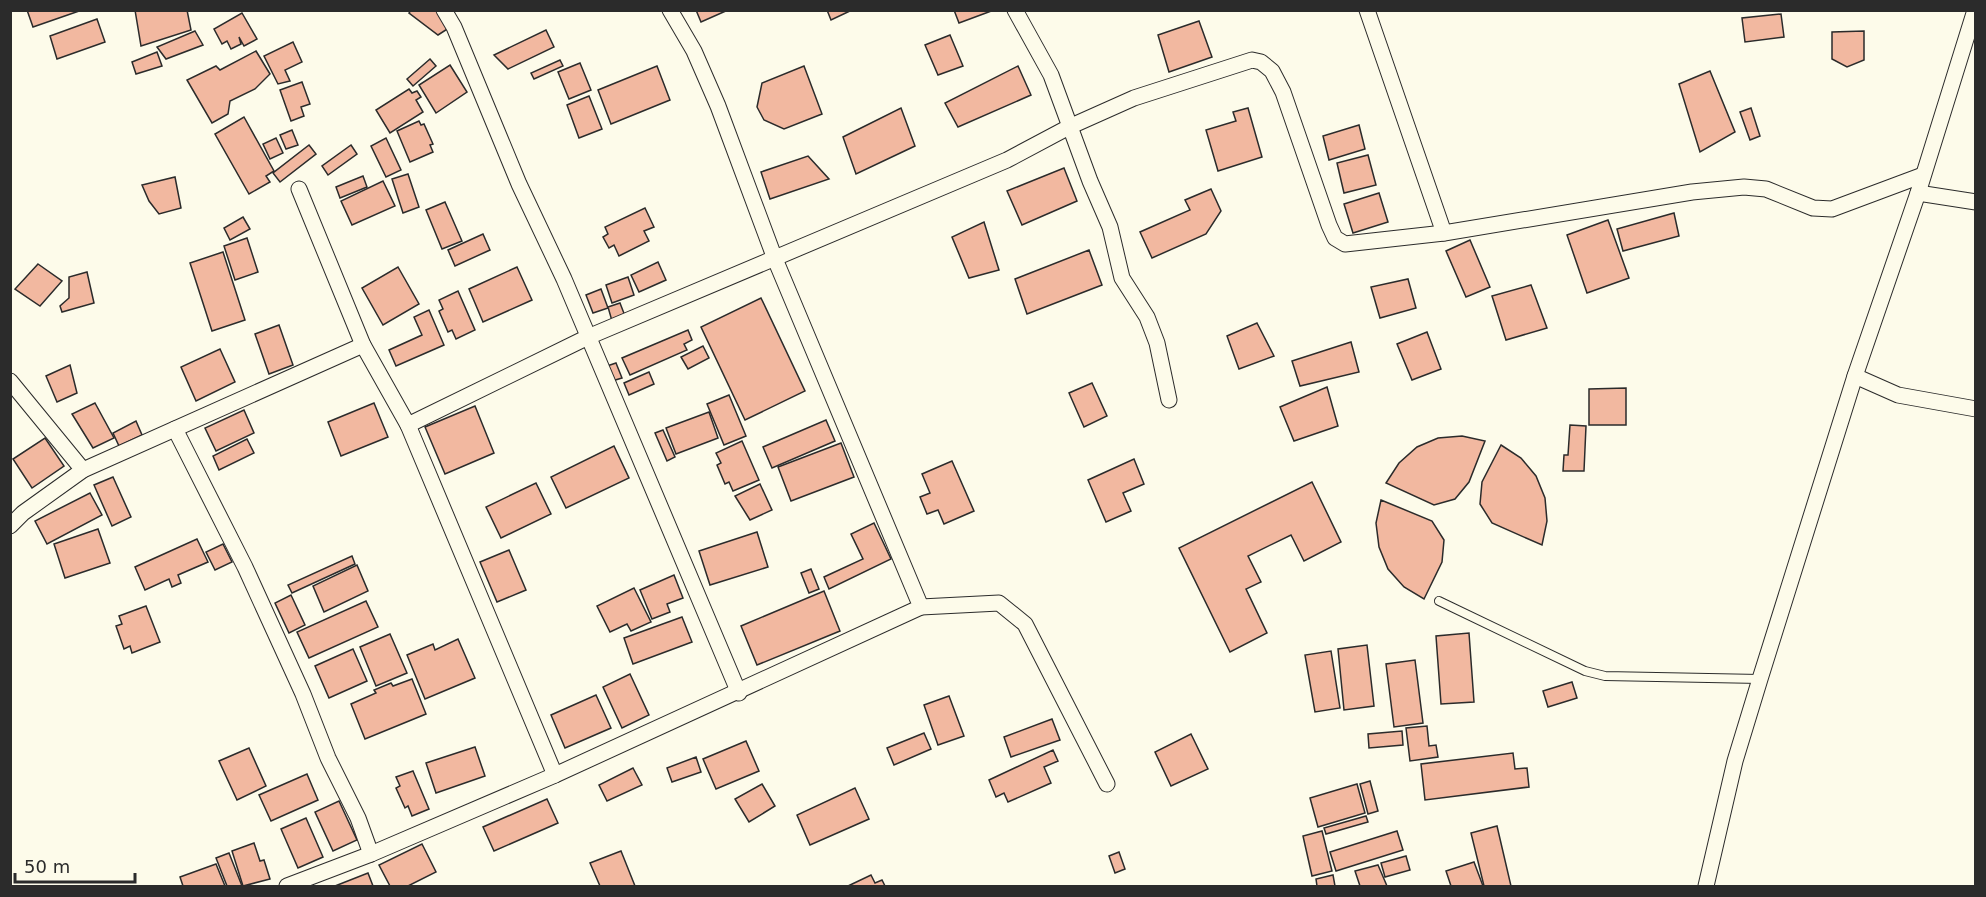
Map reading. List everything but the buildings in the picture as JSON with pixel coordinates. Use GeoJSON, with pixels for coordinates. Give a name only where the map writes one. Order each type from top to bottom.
{"type":"FeatureCollection","features":[{"type":"Feature","properties":{"kind":"street"},"geometry":{"type":"LineString","coordinates":[[444,10],[454,27],[519,184],[545,237],[739,693]]}},
{"type":"Feature","properties":{"kind":"street"},"geometry":{"type":"LineString","coordinates":[[670,10],[694,51],[718,106],[775,259],[921,607]]}},
{"type":"Feature","properties":{"kind":"street"},"geometry":{"type":"LineString","coordinates":[[1015,10],[1051,75],[1069,127],[1110,226],[1122,278],[1147,317],[1157,344],[1169,400]]}},
{"type":"Feature","properties":{"kind":"street"},"geometry":{"type":"LineString","coordinates":[[1367,10],[1444,233]]}},
{"type":"Feature","properties":{"kind":"street"},"geometry":{"type":"LineString","coordinates":[[1706,886],[1735,761],[1760,679],[1855,376],[1918,193],[1975,10]]}},
{"type":"Feature","properties":{"kind":"street"},"geometry":{"type":"LineString","coordinates":[[408,425],[588,338],[1007,160],[1069,127],[1134,98],[1252,60],[1261,62],[1272,71],[1283,92],[1335,238],[1345,244],[1363,244],[1444,233],[1692,192],[1744,187],[1766,189],[1813,208],[1832,209],[1923,175]]}},
{"type":"Feature","properties":{"kind":"street"},"geometry":{"type":"LineString","coordinates":[[299,189],[363,345],[408,425],[555,775]]}},
{"type":"Feature","properties":{"kind":"street"},"geometry":{"type":"LineString","coordinates":[[1918,193],[1976,202]]}},
{"type":"Feature","properties":{"kind":"street"},"geometry":{"type":"LineString","coordinates":[[10,526],[23,513],[84,470],[363,345]]}},
{"type":"Feature","properties":{"kind":"street"},"geometry":{"type":"LineString","coordinates":[[1855,376],[1898,395],[1976,410]]}},
{"type":"Feature","properties":{"kind":"street"},"geometry":{"type":"LineString","coordinates":[[10,381],[84,470]]}},
{"type":"Feature","properties":{"kind":"street"},"geometry":{"type":"LineString","coordinates":[[175,429],[245,567],[303,694],[328,758],[358,818],[371,854]]}},
{"type":"Feature","properties":{"kind":"street"},"geometry":{"type":"LineString","coordinates":[[287,886],[371,854],[555,775],[739,693],[921,607],[999,603],[1025,624],[1107,784]]}},
{"type":"Feature","properties":{"kind":"lane"},"geometry":{"type":"LineString","coordinates":[[1439,601],[1564,661],[1605,676],[1760,679]]}}]}
